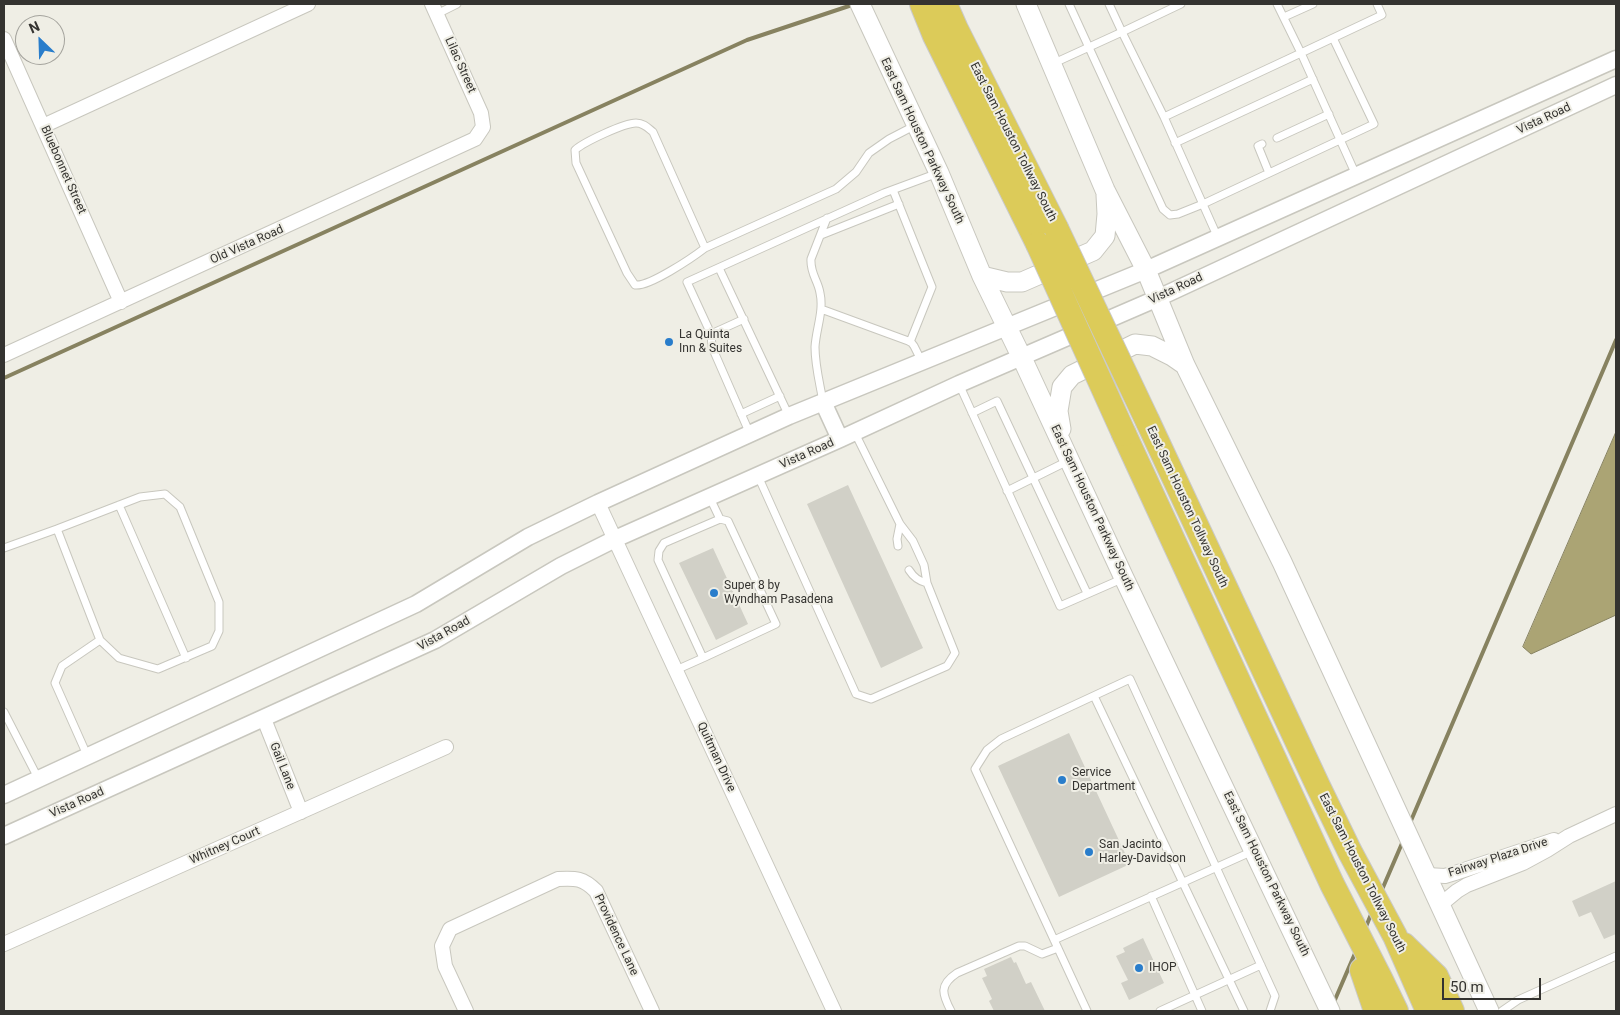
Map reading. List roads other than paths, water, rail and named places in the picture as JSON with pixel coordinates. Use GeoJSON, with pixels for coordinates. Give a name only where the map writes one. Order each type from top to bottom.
{"type":"FeatureCollection","features":[{"type":"Feature","properties":{"kind":"highway","name":"East Sam Houston Tollway South"},"geometry":{"type":"LineString","coordinates":[[922,4],[946,33],[1056,228],[1350,852],[1404,948],[1428,1011]]}},
{"type":"Feature","properties":{"kind":"highway","name":"East Sam Houston Tollway South"},"geometry":{"type":"LineString","coordinates":[[945,4],[946,33],[1038,244],[1124,434],[1332,884],[1377,997]]}},
{"type":"Feature","properties":{"kind":"highway"},"geometry":{"type":"LineString","coordinates":[[1404,948],[1436,976],[1452,1011]]}},
{"type":"Feature","properties":{"kind":"highway"},"geometry":{"type":"LineString","coordinates":[[1377,997],[1396,1011]]}},
{"type":"Feature","properties":{"kind":"main road","name":"East Sam Houston Parkway South"},"geometry":{"type":"LineString","coordinates":[[860,4],[939,173],[982,276],[1330,1011]]}},
{"type":"Feature","properties":{"kind":"main road"},"geometry":{"type":"LineString","coordinates":[[1026,4],[1106,190],[1146,270],[1185,366],[1282,562],[1489,1011]]}},
{"type":"Feature","properties":{"kind":"main road"},"geometry":{"type":"LineString","coordinates":[[982,276],[1007,282],[1022,282],[1093,250],[1105,236],[1107,214],[1106,190]]}},
{"type":"Feature","properties":{"kind":"main road"},"geometry":{"type":"LineString","coordinates":[[1066,452],[1058,411],[1062,387],[1072,375],[1135,344],[1152,346],[1172,356],[1185,366]]}},
{"type":"Feature","properties":{"kind":"street"},"geometry":{"type":"LineString","coordinates":[[44,126],[308,4]]}},
{"type":"Feature","properties":{"kind":"street","name":"Lilac Street"},"geometry":{"type":"LineString","coordinates":[[434,9],[481,113],[483,127]]}},
{"type":"Feature","properties":{"kind":"street","name":"Bluebonnet Street"},"geometry":{"type":"LineString","coordinates":[[4,39],[120,302]]}},
{"type":"Feature","properties":{"kind":"street","name":"Vista Road"},"geometry":{"type":"LineString","coordinates":[[4,795],[416,604],[528,537],[598,503],[789,416],[1146,270],[1616,59]]}},
{"type":"Feature","properties":{"kind":"street","name":"Vista Road"},"geometry":{"type":"LineString","coordinates":[[4,836],[436,640],[561,566],[615,539],[959,384],[1158,298],[1616,85]]}},
{"type":"Feature","properties":{"kind":"street","name":"Old Vista Road"},"geometry":{"type":"LineString","coordinates":[[4,355],[475,140],[483,127]]}},
{"type":"Feature","properties":{"kind":"street"},"geometry":{"type":"LineString","coordinates":[[1357,176],[1368,200]]}},
{"type":"Feature","properties":{"kind":"street"},"geometry":{"type":"LineString","coordinates":[[824,402],[847,436]]}},
{"type":"Feature","properties":{"kind":"street","name":"Quitman Drive"},"geometry":{"type":"LineString","coordinates":[[598,503],[834,1011]]}},
{"type":"Feature","properties":{"kind":"street","name":"Gail Lane"},"geometry":{"type":"LineString","coordinates":[[264,719],[301,812]]}},
{"type":"Feature","properties":{"kind":"street","name":"Whitney Court"},"geometry":{"type":"LineString","coordinates":[[4,944],[446,747]]}},
{"type":"Feature","properties":{"kind":"street","name":"Fairway Plaza Drive"},"geometry":{"type":"LineString","coordinates":[[1440,905],[1467,885],[1523,863],[1570,836],[1616,814]]}},
{"type":"Feature","properties":{"kind":"street","name":"Fairway Plaza Drive"},"geometry":{"type":"LineString","coordinates":[[1425,870],[1445,876],[1543,843],[1570,836]]}},
{"type":"Feature","properties":{"kind":"street","name":"Providence Lane"},"geometry":{"type":"LineString","coordinates":[[466,1011],[445,966],[442,946],[450,929],[558,879],[575,878],[588,882],[596,891],[652,1011]]}},
{"type":"Feature","properties":{"kind":"lane"},"geometry":{"type":"LineString","coordinates":[[434,9],[457,4]]}},
{"type":"Feature","properties":{"kind":"lane"},"geometry":{"type":"LineString","coordinates":[[1069,4],[1163,209],[1170,215],[1178,214],[1203,204],[1374,124],[1334,38]]}},
{"type":"Feature","properties":{"kind":"lane"},"geometry":{"type":"LineString","coordinates":[[1109,4],[1164,117],[1218,238]]}},
{"type":"Feature","properties":{"kind":"lane"},"geometry":{"type":"LineString","coordinates":[[1052,64],[1181,4]]}},
{"type":"Feature","properties":{"kind":"lane"},"geometry":{"type":"LineString","coordinates":[[1277,4],[1357,176]]}},
{"type":"Feature","properties":{"kind":"lane"},"geometry":{"type":"LineString","coordinates":[[1284,17],[1313,4]]}},
{"type":"Feature","properties":{"kind":"lane"},"geometry":{"type":"LineString","coordinates":[[1164,117],[1382,15],[1376,4]]}},
{"type":"Feature","properties":{"kind":"lane"},"geometry":{"type":"LineString","coordinates":[[1175,143],[1313,79]]}},
{"type":"Feature","properties":{"kind":"lane"},"geometry":{"type":"LineString","coordinates":[[1277,138],[1329,114]]}},
{"type":"Feature","properties":{"kind":"lane"},"geometry":{"type":"LineString","coordinates":[[705,248],[653,132],[646,126],[638,123],[630,124],[582,144],[575,150],[576,163],[626,273],[634,286],[639,286],[686,262],[705,248],[836,189],[856,172],[869,153],[889,139],[916,125]]}},
{"type":"Feature","properties":{"kind":"lane"},"geometry":{"type":"LineString","coordinates":[[1262,144],[1258,146],[1269,173]]}},
{"type":"Feature","properties":{"kind":"lane"},"geometry":{"type":"LineString","coordinates":[[750,434],[712,347],[711,334],[687,282],[827,218],[939,173]]}},
{"type":"Feature","properties":{"kind":"lane"},"geometry":{"type":"LineString","coordinates":[[893,190],[932,287],[910,342]]}},
{"type":"Feature","properties":{"kind":"lane"},"geometry":{"type":"LineString","coordinates":[[821,235],[899,204]]}},
{"type":"Feature","properties":{"kind":"lane"},"geometry":{"type":"LineString","coordinates":[[824,402],[816,362],[815,346],[821,309],[820,292],[810,266],[827,218]]}},
{"type":"Feature","properties":{"kind":"lane"},"geometry":{"type":"LineString","coordinates":[[720,268],[789,416]]}},
{"type":"Feature","properties":{"kind":"lane"},"geometry":{"type":"LineString","coordinates":[[821,309],[910,342],[922,363]]}},
{"type":"Feature","properties":{"kind":"lane"},"geometry":{"type":"LineString","coordinates":[[711,334],[744,319]]}},
{"type":"Feature","properties":{"kind":"lane"},"geometry":{"type":"LineString","coordinates":[[959,384],[1060,606],[1124,578]]}},
{"type":"Feature","properties":{"kind":"lane"},"geometry":{"type":"LineString","coordinates":[[741,414],[780,396]]}},
{"type":"Feature","properties":{"kind":"lane"},"geometry":{"type":"LineString","coordinates":[[972,413],[997,401],[1087,593]]}},
{"type":"Feature","properties":{"kind":"lane"},"geometry":{"type":"LineString","coordinates":[[758,476],[856,694],[871,700],[947,666],[955,653],[927,583],[924,565],[913,541],[900,524],[847,436]]}},
{"type":"Feature","properties":{"kind":"lane"},"geometry":{"type":"LineString","coordinates":[[1007,491],[1033,478],[1066,452]]}},
{"type":"Feature","properties":{"kind":"lane"},"geometry":{"type":"LineString","coordinates":[[4,548],[140,497],[165,494],[180,507],[219,602],[219,631],[212,646],[158,669],[119,658],[100,640],[57,529]]}},
{"type":"Feature","properties":{"kind":"lane"},"geometry":{"type":"LineString","coordinates":[[710,497],[720,519]]}},
{"type":"Feature","properties":{"kind":"lane"},"geometry":{"type":"LineString","coordinates":[[119,506],[186,658]]}},
{"type":"Feature","properties":{"kind":"lane"},"geometry":{"type":"LineString","coordinates":[[676,670],[703,658],[776,624],[728,522],[720,519],[664,543],[659,551],[658,560],[703,658]]}},
{"type":"Feature","properties":{"kind":"lane"},"geometry":{"type":"LineString","coordinates":[[898,546],[897,539],[900,524]]}},
{"type":"Feature","properties":{"kind":"lane"},"geometry":{"type":"LineString","coordinates":[[909,570],[913,576],[927,583]]}},
{"type":"Feature","properties":{"kind":"lane"},"geometry":{"type":"LineString","coordinates":[[87,756],[56,683],[62,666],[100,640]]}},
{"type":"Feature","properties":{"kind":"lane"},"geometry":{"type":"LineString","coordinates":[[1088,1011],[975,769],[987,750],[1001,739],[1130,679],[1275,996],[1270,1011]]}},
{"type":"Feature","properties":{"kind":"lane"},"geometry":{"type":"LineString","coordinates":[[1094,696],[1244,1011]]}},
{"type":"Feature","properties":{"kind":"lane"},"geometry":{"type":"LineString","coordinates":[[4,712],[38,778]]}},
{"type":"Feature","properties":{"kind":"lane"},"geometry":{"type":"LineString","coordinates":[[1054,940],[1254,850]]}},
{"type":"Feature","properties":{"kind":"lane"},"geometry":{"type":"LineString","coordinates":[[1151,896],[1202,1011]]}},
{"type":"Feature","properties":{"kind":"lane"},"geometry":{"type":"LineString","coordinates":[[950,1011],[943,990],[950,978],[958,973],[1019,946],[1025,946],[1042,954],[1058,948]]}},
{"type":"Feature","properties":{"kind":"lane"},"geometry":{"type":"LineString","coordinates":[[1502,1011],[1518,1000],[1616,956]]}},
{"type":"Feature","properties":{"kind":"lane"},"geometry":{"type":"LineString","coordinates":[[1160,1011],[1261,965]]}},
{"type":"Feature","properties":{"kind":"waterway"},"geometry":{"type":"LineString","coordinates":[[4,378],[747,40],[855,4]]}},
{"type":"Feature","properties":{"kind":"waterway"},"geometry":{"type":"LineString","coordinates":[[1410,823],[1616,340]]}},
{"type":"Feature","properties":{"kind":"waterway"},"geometry":{"type":"LineString","coordinates":[[1381,892],[1403,841]]}},
{"type":"Feature","properties":{"kind":"waterway"},"geometry":{"type":"LineString","coordinates":[[1365,929],[1372,912]]}},
{"type":"Feature","properties":{"kind":"waterway"},"geometry":{"type":"LineString","coordinates":[[1334,1002],[1356,951]]}},
{"type":"Feature","properties":{"kind":"place","name":"La Quinta Inn & Suites"},"geometry":{"type":"Point","coordinates":[669,342]}},
{"type":"Feature","properties":{"kind":"place","name":"Super 8 by Wyndham Pasadena"},"geometry":{"type":"Point","coordinates":[714,593]}},
{"type":"Feature","properties":{"kind":"place","name":"Service Department"},"geometry":{"type":"Point","coordinates":[1062,780]}},
{"type":"Feature","properties":{"kind":"place","name":"San Jacinto Harley-Davidson"},"geometry":{"type":"Point","coordinates":[1089,852]}},
{"type":"Feature","properties":{"kind":"place","name":"IHOP"},"geometry":{"type":"Point","coordinates":[1139,968]}}]}
